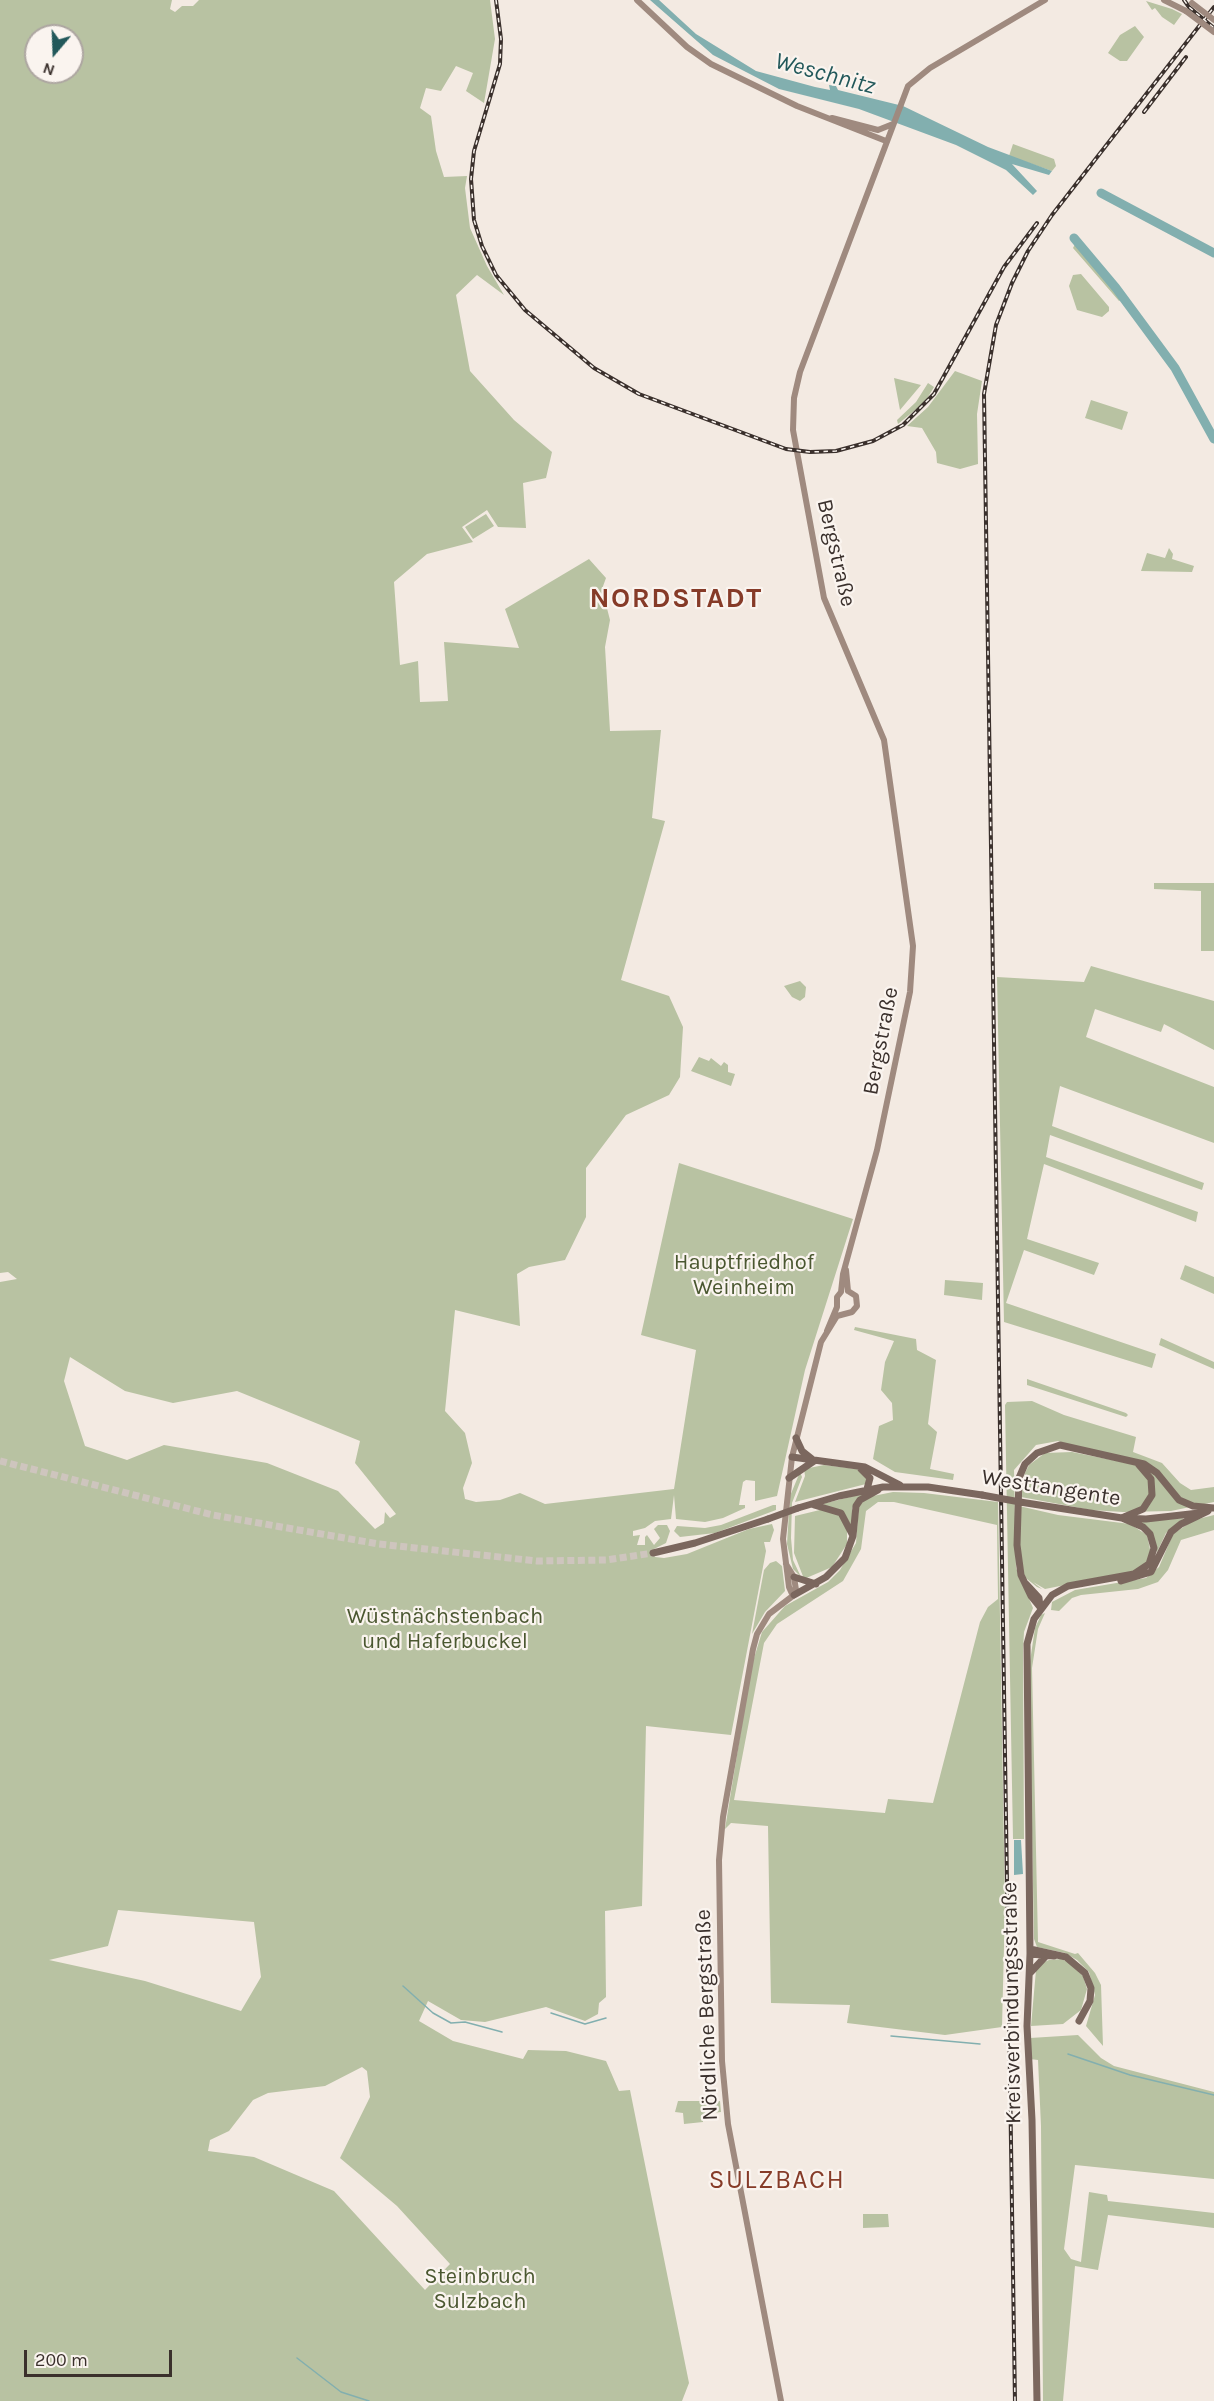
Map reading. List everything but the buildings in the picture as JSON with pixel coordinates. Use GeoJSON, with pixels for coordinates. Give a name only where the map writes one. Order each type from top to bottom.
{"type":"FeatureCollection","features":[{"type":"Feature","properties":{"kind":"main road"},"geometry":{"type":"LineString","coordinates":[[637,0],[699,56],[797,106],[886,141]]}},
{"type":"Feature","properties":{"kind":"main road","name":"Bergstraße"},"geometry":{"type":"LineString","coordinates":[[793,1596],[783,1539],[792,1457],[818,1350],[837,1307],[836,1300],[844,1291],[846,1263],[867,1190],[910,992],[913,946],[884,740],[824,598],[816,561],[793,420],[800,372],[908,86],[922,72],[1045,0]]}},
{"type":"Feature","properties":{"kind":"main road"},"geometry":{"type":"LineString","coordinates":[[1164,0],[1184,9],[1214,32]]}},
{"type":"Feature","properties":{"kind":"main road"},"geometry":{"type":"LineString","coordinates":[[1179,0],[1184,9]]}},
{"type":"Feature","properties":{"kind":"main road"},"geometry":{"type":"LineString","coordinates":[[1190,2],[1214,20]]}},
{"type":"Feature","properties":{"kind":"main road"},"geometry":{"type":"LineString","coordinates":[[826,117],[874,130],[887,129],[893,123]]}},
{"type":"Feature","properties":{"kind":"main road"},"geometry":{"type":"LineString","coordinates":[[874,130],[886,141]]}},
{"type":"Feature","properties":{"kind":"main road","name":"Bergstraße"},"geometry":{"type":"LineString","coordinates":[[826,1331],[843,1312],[854,1310],[858,1303],[855,1294],[844,1291]]}},
{"type":"Feature","properties":{"kind":"main road"},"geometry":{"type":"LineString","coordinates":[[837,1307],[843,1312]]}},
{"type":"Feature","properties":{"kind":"main road"},"geometry":{"type":"LineString","coordinates":[[796,1438],[802,1451],[814,1461]]}},
{"type":"Feature","properties":{"kind":"main road"},"geometry":{"type":"LineString","coordinates":[[1040,1607],[1024,1583],[1019,1567],[1017,1488],[1022,1469],[1039,1452],[1074,1449],[1137,1463],[1154,1470],[1179,1500],[1212,1510]]}},
{"type":"Feature","properties":{"kind":"main road"},"geometry":{"type":"LineString","coordinates":[[792,1457],[868,1469],[903,1486]]}},
{"type":"Feature","properties":{"kind":"main road"},"geometry":{"type":"LineString","coordinates":[[789,1478],[814,1461]]}},
{"type":"Feature","properties":{"kind":"main road"},"geometry":{"type":"LineString","coordinates":[[1122,1518],[1143,1509],[1152,1496],[1152,1479],[1137,1463]]}},
{"type":"Feature","properties":{"kind":"main road"},"geometry":{"type":"LineString","coordinates":[[856,1467],[870,1478],[867,1489]]}},
{"type":"Feature","properties":{"kind":"main road","name":"Westtangente"},"geometry":{"type":"LineString","coordinates":[[653,1553],[695,1543],[811,1504],[883,1487],[903,1486],[982,1495],[1122,1518],[1146,1519],[1212,1510]]}},
{"type":"Feature","properties":{"kind":"main road"},"geometry":{"type":"LineString","coordinates":[[793,1596],[816,1584],[837,1568],[845,1558],[853,1536],[856,1506],[860,1500],[883,1487]]}},
{"type":"Feature","properties":{"kind":"main road"},"geometry":{"type":"LineString","coordinates":[[811,1504],[832,1508],[841,1513],[853,1536]]}},
{"type":"Feature","properties":{"kind":"main road"},"geometry":{"type":"LineString","coordinates":[[1040,1607],[1067,1591],[1146,1575],[1156,1566],[1171,1532],[1181,1524],[1212,1510]]}},
{"type":"Feature","properties":{"kind":"main road"},"geometry":{"type":"LineString","coordinates":[[1040,1607],[1058,1591],[1080,1583],[1134,1574],[1149,1564],[1154,1552],[1150,1534],[1143,1527],[1122,1518]]}},
{"type":"Feature","properties":{"kind":"main road"},"geometry":{"type":"LineString","coordinates":[[786,1564],[794,1577],[793,1596]]}},
{"type":"Feature","properties":{"kind":"main road"},"geometry":{"type":"LineString","coordinates":[[794,1577],[816,1584]]}},
{"type":"Feature","properties":{"kind":"main road"},"geometry":{"type":"LineString","coordinates":[[1024,1583],[1041,1601],[1040,1607]]}},
{"type":"Feature","properties":{"kind":"main road"},"geometry":{"type":"LineString","coordinates":[[1033,1590],[1058,1591]]}},
{"type":"Feature","properties":{"kind":"main road","name":"Nördliche Bergstraße"},"geometry":{"type":"LineString","coordinates":[[781,2401],[734,2162],[723,2073],[720,1840],[737,1733],[757,1634],[769,1614],[793,1596]]}},
{"type":"Feature","properties":{"kind":"main road","name":"Kreisverbindungsstraße"},"geometry":{"type":"LineString","coordinates":[[1037,2401],[1032,2120],[1027,2026],[1030,1951],[1026,1669],[1030,1629],[1040,1607]]}},
{"type":"Feature","properties":{"kind":"main road"},"geometry":{"type":"LineString","coordinates":[[1030,1951],[1045,1957],[1060,1956]]}},
{"type":"Feature","properties":{"kind":"main road"},"geometry":{"type":"LineString","coordinates":[[1030,1951],[1074,1961],[1089,1980],[1090,2001],[1079,2021]]}},
{"type":"Feature","properties":{"kind":"main road"},"geometry":{"type":"LineString","coordinates":[[1030,1974],[1045,1957]]}},
{"type":"Feature","properties":{"kind":"green space"},"geometry":{"type":"Polygon","coordinates":[[[0,0],[172,0],[170,9],[175,12],[182,6],[193,6],[199,0],[490,0],[495,39],[484,103],[466,91],[473,73],[456,66],[441,91],[426,88],[420,108],[431,116],[436,151],[444,177],[467,176],[465,188],[470,228],[487,266],[504,295],[477,275],[456,295],[470,371],[514,420],[552,452],[546,478],[523,483],[526,528],[498,527],[487,510],[462,527],[473,542],[427,554],[394,582],[400,665],[418,661],[420,702],[448,701],[444,642],[519,648],[505,609],[589,559],[606,578],[602,589],[610,620],[605,647],[610,731],[661,730],[652,818],[665,821],[621,980],[669,996],[683,1027],[680,1077],[669,1095],[626,1115],[586,1168],[586,1217],[565,1260],[529,1267],[517,1274],[520,1326],[455,1310],[445,1411],[465,1433],[472,1463],[463,1488],[465,1499],[476,1502],[500,1500],[520,1493],[545,1504],[674,1489],[696,1350],[641,1335],[679,1163],[853,1219],[805,1370],[777,1496],[755,1501],[755,1481],[746,1480],[743,1482],[739,1505],[745,1505],[745,1508],[723,1518],[705,1522],[676,1519],[674,1495],[671,1519],[655,1521],[645,1528],[633,1531],[633,1536],[640,1535],[637,1545],[645,1545],[647,1535],[654,1545],[660,1538],[654,1529],[658,1525],[667,1525],[670,1531],[666,1543],[652,1550],[655,1557],[664,1558],[687,1554],[749,1529],[772,1524],[774,1530],[770,1542],[764,1542],[766,1551],[731,1735],[646,1726],[642,1906],[605,1911],[606,1997],[599,2003],[598,2014],[585,2021],[546,2007],[485,2022],[461,2020],[428,2001],[419,2021],[453,2041],[523,2059],[528,2050],[566,2051],[606,2061],[619,2091],[630,2090],[689,2383],[682,2401],[0,2401],[0,1282],[17,1279],[8,1272],[0,1273],[0,0]],[[70,1357],[64,1381],[85,1446],[127,1460],[164,1445],[267,1463],[338,1491],[375,1529],[384,1523],[385,1512],[390,1518],[396,1514],[355,1463],[360,1441],[237,1391],[173,1403],[125,1391],[70,1357]],[[118,1910],[108,1946],[49,1960],[145,1981],[241,2011],[261,1977],[254,1922],[118,1910]],[[362,2067],[325,2086],[268,2093],[253,2100],[229,2131],[210,2140],[208,2151],[254,2157],[334,2191],[425,2290],[450,2264],[397,2206],[340,2158],[370,2097],[367,2071],[362,2067]]]}},
{"type":"Feature","properties":{"kind":"green space"},"geometry":{"type":"Polygon","coordinates":[[[1146,1],[1182,14],[1174,25],[1162,17],[1155,8],[1152,10],[1146,1]]]}},
{"type":"Feature","properties":{"kind":"green space"},"geometry":{"type":"Polygon","coordinates":[[[1135,26],[1144,37],[1127,61],[1120,61],[1108,53],[1120,35],[1135,26]]]}},
{"type":"Feature","properties":{"kind":"green space"},"geometry":{"type":"Polygon","coordinates":[[[1013,144],[1054,159],[1056,166],[1052,171],[1009,156],[1013,144]]]}},
{"type":"Feature","properties":{"kind":"green space"},"geometry":{"type":"Polygon","coordinates":[[[1076,242],[1122,299],[1119,301],[1073,248],[1076,242]]]}},
{"type":"Feature","properties":{"kind":"green space"},"geometry":{"type":"Polygon","coordinates":[[[1081,274],[1109,307],[1109,311],[1102,317],[1077,310],[1069,286],[1073,275],[1081,274]]]}},
{"type":"Feature","properties":{"kind":"green space"},"geometry":{"type":"Polygon","coordinates":[[[955,371],[982,381],[977,414],[978,464],[960,469],[937,463],[936,452],[922,428],[907,426],[928,407],[955,371]]]}},
{"type":"Feature","properties":{"kind":"green space"},"geometry":{"type":"Polygon","coordinates":[[[894,378],[921,385],[900,410],[894,378]]]}},
{"type":"Feature","properties":{"kind":"green space"},"geometry":{"type":"Polygon","coordinates":[[[928,383],[934,387],[925,402],[898,424],[897,420],[916,402],[928,383]]]}},
{"type":"Feature","properties":{"kind":"green space"},"geometry":{"type":"Polygon","coordinates":[[[1091,400],[1128,412],[1122,430],[1085,418],[1091,400]]]}},
{"type":"Feature","properties":{"kind":"green space"},"geometry":{"type":"Polygon","coordinates":[[[486,514],[494,526],[473,539],[465,527],[486,514]]]}},
{"type":"Feature","properties":{"kind":"green space"},"geometry":{"type":"Polygon","coordinates":[[[1169,548],[1173,554],[1172,559],[1194,566],[1192,572],[1141,571],[1147,553],[1165,558],[1169,548]]]}},
{"type":"Feature","properties":{"kind":"green space"},"geometry":{"type":"Polygon","coordinates":[[[1154,883],[1214,883],[1214,951],[1201,951],[1201,891],[1154,889],[1154,883]]]}},
{"type":"Feature","properties":{"kind":"green space"},"geometry":{"type":"Polygon","coordinates":[[[1091,966],[1214,1001],[1214,1050],[1164,1024],[1161,1032],[1095,1009],[1086,1037],[1214,1087],[1214,1143],[1060,1086],[1052,1126],[1204,1183],[1202,1190],[1050,1135],[1046,1157],[1198,1212],[1196,1222],[1044,1164],[1027,1239],[1099,1263],[1094,1275],[1024,1250],[1006,1303],[1156,1354],[1152,1368],[1004,1322],[997,977],[1084,982],[1091,966]]]}},
{"type":"Feature","properties":{"kind":"green space"},"geometry":{"type":"Polygon","coordinates":[[[800,981],[806,987],[805,997],[800,1001],[792,997],[784,986],[800,981]]]}},
{"type":"Feature","properties":{"kind":"green space"},"geometry":{"type":"Polygon","coordinates":[[[699,1057],[709,1061],[711,1058],[721,1066],[724,1062],[728,1065],[728,1072],[735,1074],[731,1086],[691,1071],[699,1057]]]}},
{"type":"Feature","properties":{"kind":"green space"},"geometry":{"type":"Polygon","coordinates":[[[1185,1265],[1214,1277],[1214,1294],[1180,1279],[1185,1265]]]}},
{"type":"Feature","properties":{"kind":"green space"},"geometry":{"type":"Polygon","coordinates":[[[945,1280],[983,1283],[982,1300],[944,1295],[945,1280]]]}},
{"type":"Feature","properties":{"kind":"green space"},"geometry":{"type":"Polygon","coordinates":[[[855,1327],[916,1339],[917,1350],[936,1360],[928,1424],[937,1432],[930,1469],[954,1474],[953,1480],[895,1472],[873,1459],[879,1426],[893,1420],[892,1403],[881,1390],[885,1362],[894,1341],[854,1330],[855,1327]]]}},
{"type":"Feature","properties":{"kind":"green space"},"geometry":{"type":"Polygon","coordinates":[[[1161,1338],[1214,1362],[1214,1369],[1159,1345],[1161,1338]]]}},
{"type":"Feature","properties":{"kind":"green space"},"geometry":{"type":"Polygon","coordinates":[[[1027,1379],[1128,1415],[1126,1417],[1027,1385],[1027,1379]]]}},
{"type":"Feature","properties":{"kind":"green space"},"geometry":{"type":"Polygon","coordinates":[[[1032,1401],[1064,1415],[1136,1437],[1133,1452],[1162,1463],[1180,1483],[1191,1490],[1214,1487],[1214,1502],[1171,1511],[1123,1512],[1091,1510],[1021,1497],[1025,1473],[1029,1465],[1045,1453],[1072,1452],[1127,1463],[1058,1441],[1036,1445],[1014,1470],[1016,1568],[1033,1608],[1024,1632],[1023,1650],[1024,1839],[1013,1839],[1005,1405],[1007,1402],[1032,1401]]]}},
{"type":"Feature","properties":{"kind":"green space"},"geometry":{"type":"Polygon","coordinates":[[[824,1465],[857,1469],[867,1476],[866,1484],[795,1502],[805,1476],[804,1469],[824,1465]]]}},
{"type":"Feature","properties":{"kind":"green space"},"geometry":{"type":"Polygon","coordinates":[[[800,1472],[802,1477],[792,1503],[791,1538],[793,1560],[801,1577],[793,1569],[787,1544],[790,1496],[800,1472]]]}},
{"type":"Feature","properties":{"kind":"green space"},"geometry":{"type":"Polygon","coordinates":[[[870,1492],[852,1508],[852,1527],[844,1513],[822,1504],[870,1492]]]}},
{"type":"Feature","properties":{"kind":"green space"},"geometry":{"type":"Polygon","coordinates":[[[893,1492],[924,1493],[998,1502],[1005,1906],[1002,2027],[945,2035],[847,2023],[850,2005],[771,2003],[768,1826],[731,1823],[725,1829],[751,1668],[762,1632],[785,1606],[828,1582],[840,1570],[856,1543],[859,1505],[868,1497],[893,1492]],[[878,1502],[866,1511],[861,1549],[843,1581],[777,1624],[764,1643],[734,1800],[885,1813],[888,1799],[933,1803],[980,1622],[988,1607],[998,1599],[997,1525],[894,1502],[878,1502]]]}},
{"type":"Feature","properties":{"kind":"green space"},"geometry":{"type":"Polygon","coordinates":[[[776,1505],[776,1510],[715,1533],[680,1537],[674,1531],[677,1526],[705,1528],[721,1525],[776,1505]]]}},
{"type":"Feature","properties":{"kind":"green space"},"geometry":{"type":"Polygon","coordinates":[[[1019,1506],[1058,1515],[1130,1524],[1147,1535],[1151,1554],[1147,1562],[1135,1571],[1045,1589],[1033,1582],[1042,1589],[1022,1575],[1020,1569],[1019,1506]]]}},
{"type":"Feature","properties":{"kind":"green space"},"geometry":{"type":"Polygon","coordinates":[[[824,1509],[839,1515],[847,1528],[847,1544],[832,1567],[804,1579],[794,1553],[795,1516],[824,1509]]]}},
{"type":"Feature","properties":{"kind":"green space"},"geometry":{"type":"Polygon","coordinates":[[[1214,1515],[1214,1530],[1181,1540],[1168,1570],[1158,1582],[1138,1589],[1081,1595],[1072,1598],[1059,1611],[1051,1610],[1052,1602],[1075,1590],[1146,1578],[1159,1567],[1173,1534],[1194,1520],[1214,1515]]]}},
{"type":"Feature","properties":{"kind":"green space"},"geometry":{"type":"Polygon","coordinates":[[[1184,1518],[1166,1533],[1157,1552],[1139,1522],[1184,1518]]]}},
{"type":"Feature","properties":{"kind":"green space"},"geometry":{"type":"Polygon","coordinates":[[[776,1561],[782,1566],[785,1591],[765,1612],[752,1634],[764,1570],[770,1563],[776,1561]]]}},
{"type":"Feature","properties":{"kind":"green space"},"geometry":{"type":"Polygon","coordinates":[[[1045,1613],[1038,1629],[1032,1668],[1038,1942],[1078,1953],[1095,1973],[1101,1985],[1103,2046],[1086,2026],[1095,1995],[1089,1972],[1077,1960],[1065,1953],[1037,1947],[1034,1939],[1029,1668],[1035,1628],[1041,1615],[1045,1613]]]}},
{"type":"Feature","properties":{"kind":"green space"},"geometry":{"type":"Polygon","coordinates":[[[1061,1959],[1068,1962],[1083,1976],[1087,1989],[1081,2010],[1063,2024],[1031,2026],[1036,1970],[1040,1964],[1049,1960],[1061,1959]]]}},
{"type":"Feature","properties":{"kind":"green space"},"geometry":{"type":"Polygon","coordinates":[[[1078,2035],[1101,2058],[1114,2066],[1214,2092],[1214,2179],[1075,2165],[1064,2249],[1071,2259],[1081,2262],[1089,2192],[1107,2195],[1108,2201],[1214,2213],[1214,2228],[1108,2215],[1098,2270],[1075,2266],[1063,2401],[1043,2401],[1041,2126],[1038,2060],[1030,2059],[1030,2038],[1078,2035]]]}},
{"type":"Feature","properties":{"kind":"green space"},"geometry":{"type":"Polygon","coordinates":[[[678,2101],[720,2101],[721,2112],[703,2114],[703,2122],[684,2124],[683,2113],[675,2112],[678,2101]]]}},
{"type":"Feature","properties":{"kind":"green space"},"geometry":{"type":"Polygon","coordinates":[[[863,2214],[888,2214],[889,2227],[863,2228],[863,2214]]]}},
{"type":"Feature","properties":{"kind":"water"},"geometry":{"type":"Polygon","coordinates":[[[650,0],[659,0],[696,34],[756,71],[830,90],[829,85],[836,86],[838,90],[903,106],[988,147],[1052,171],[1049,175],[1012,164],[1037,191],[1033,195],[1006,170],[956,145],[859,109],[779,89],[713,55],[650,0]]]}},
{"type":"Feature","properties":{"kind":"water"},"geometry":{"type":"Polygon","coordinates":[[[1014,1840],[1021,1840],[1023,1874],[1014,1875],[1014,1840]]]}},
{"type":"Feature","properties":{"kind":"waterway"},"geometry":{"type":"LineString","coordinates":[[1101,193],[1214,253]]}},
{"type":"Feature","properties":{"kind":"waterway"},"geometry":{"type":"LineString","coordinates":[[1074,238],[1116,288],[1175,368],[1214,439]]}},
{"type":"Feature","properties":{"kind":"waterway"},"geometry":{"type":"LineString","coordinates":[[403,1986],[433,2013],[451,2023],[465,2022],[502,2032]]}},
{"type":"Feature","properties":{"kind":"waterway"},"geometry":{"type":"LineString","coordinates":[[551,2013],[585,2024],[606,2018]]}},
{"type":"Feature","properties":{"kind":"waterway"},"geometry":{"type":"LineString","coordinates":[[891,2036],[980,2044]]}},
{"type":"Feature","properties":{"kind":"waterway"},"geometry":{"type":"LineString","coordinates":[[1068,2054],[1130,2075],[1214,2095]]}},
{"type":"Feature","properties":{"kind":"waterway"},"geometry":{"type":"LineString","coordinates":[[297,2358],[341,2392],[369,2401]]}},
{"type":"Feature","properties":{"kind":"tunnel"},"geometry":{"type":"LineString","coordinates":[[0,1461],[213,1515],[379,1544],[537,1561],[606,1560],[653,1553]]}},
{"type":"Feature","properties":{"kind":"railway"},"geometry":{"type":"LineString","coordinates":[[496,0],[501,39],[500,64],[474,151],[471,179],[474,220],[482,246],[496,275],[525,310],[594,368],[639,394],[786,449],[810,452],[836,451],[873,441],[903,425],[934,394],[1004,267],[1037,223]]}},
{"type":"Feature","properties":{"kind":"railway"},"geometry":{"type":"LineString","coordinates":[[1184,0],[1214,28]]}},
{"type":"Feature","properties":{"kind":"railway"},"geometry":{"type":"LineString","coordinates":[[1015,2401],[984,394],[996,325],[1012,283],[1028,251],[1052,215],[1214,7]]}},
{"type":"Feature","properties":{"kind":"railway"},"geometry":{"type":"LineString","coordinates":[[1144,112],[1186,57]]}},
{"type":"Feature","properties":{"kind":"district","name":"NORDSTADT"},"geometry":{"type":"Point","coordinates":[676,599]}},
{"type":"Feature","properties":{"kind":"district","name":"SULZBACH"},"geometry":{"type":"Point","coordinates":[777,2181]}},
{"type":"Feature","properties":{"kind":"water label","name":"Weschnitz"},"geometry":{"type":"Point","coordinates":[825,74]}},
{"type":"Feature","properties":{"kind":"park label","name":"Hauptfriedhof Weinheim"},"geometry":{"type":"Point","coordinates":[744,1276]}},
{"type":"Feature","properties":{"kind":"park label","name":"Wüstnächstenbach und Haferbuckel"},"geometry":{"type":"Point","coordinates":[445,1630]}},
{"type":"Feature","properties":{"kind":"park label","name":"Steinbruch Sulzbach"},"geometry":{"type":"Point","coordinates":[480,2290]}}]}
